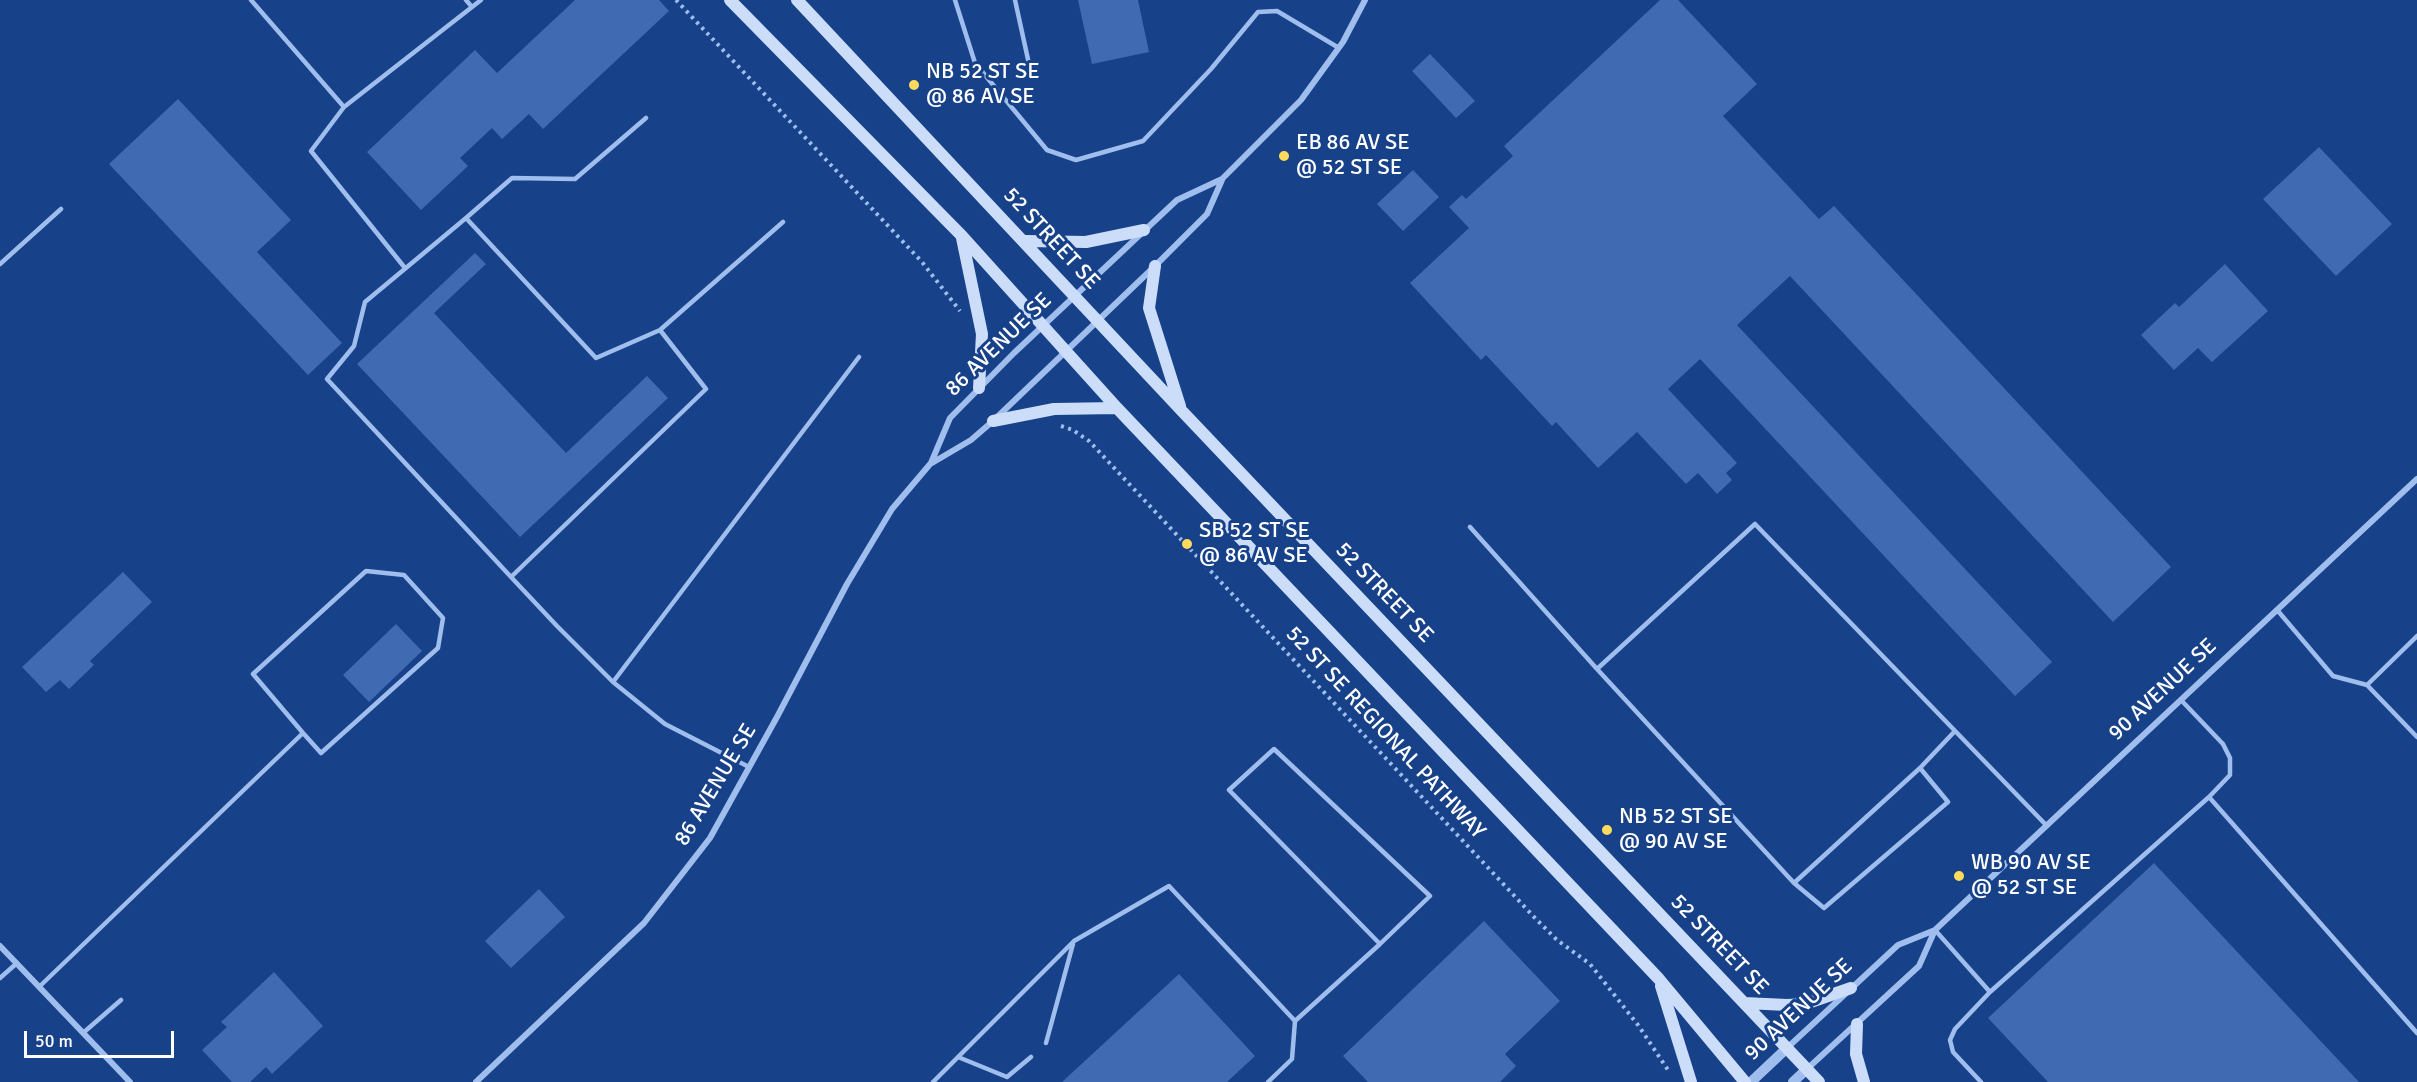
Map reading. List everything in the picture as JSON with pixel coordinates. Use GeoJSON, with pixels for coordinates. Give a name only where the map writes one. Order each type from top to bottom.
{"type":"FeatureCollection","features":[{"type":"Feature","properties":{"kind":"main road"},"geometry":{"type":"LineString","coordinates":[[730,0],[962,236],[1117,408],[1659,980],[1745,1082]]}},
{"type":"Feature","properties":{"kind":"main road","name":"52 STREET SE"},"geometry":{"type":"LineString","coordinates":[[797,0],[1026,241],[1181,410],[1819,1082]]}},
{"type":"Feature","properties":{"kind":"main road"},"geometry":{"type":"LineString","coordinates":[[1026,241],[1086,242],[1144,230]]}},
{"type":"Feature","properties":{"kind":"main road"},"geometry":{"type":"LineString","coordinates":[[962,236],[982,334],[979,388]]}},
{"type":"Feature","properties":{"kind":"main road"},"geometry":{"type":"LineString","coordinates":[[1155,266],[1149,308],[1181,410]]}},
{"type":"Feature","properties":{"kind":"main road"},"geometry":{"type":"LineString","coordinates":[[993,421],[1054,410],[1117,408]]}},
{"type":"Feature","properties":{"kind":"main road"},"geometry":{"type":"LineString","coordinates":[[1659,980],[1691,1082]]}},
{"type":"Feature","properties":{"kind":"main road"},"geometry":{"type":"LineString","coordinates":[[1745,1003],[1804,1004],[1851,988]]}},
{"type":"Feature","properties":{"kind":"main road"},"geometry":{"type":"LineString","coordinates":[[1857,1024],[1856,1054],[1864,1082]]}},
{"type":"Feature","properties":{"kind":"street","name":"86 AVENUE SE"},"geometry":{"type":"LineString","coordinates":[[476,1082],[644,923],[710,838],[847,584],[892,509],[931,463],[950,418],[1144,230],[1178,200],[1222,179],[1301,100],[1339,48],[1365,0]]}},
{"type":"Feature","properties":{"kind":"street","name":"86 AVENUE SE"},"geometry":{"type":"LineString","coordinates":[[931,463],[971,440],[993,421],[1155,266],[1208,214],[1222,179]]}},
{"type":"Feature","properties":{"kind":"street","name":"90 AVENUE SE"},"geometry":{"type":"LineString","coordinates":[[1751,1082],[1898,945],[1935,930],[2417,479]]}},
{"type":"Feature","properties":{"kind":"street","name":"90 AVENUE SE"},"geometry":{"type":"LineString","coordinates":[[1793,1082],[1919,966],[1935,930]]}},
{"type":"Feature","properties":{"kind":"street"},"geometry":{"type":"LineString","coordinates":[[0,946],[130,1082]]}},
{"type":"Feature","properties":{"kind":"lane"},"geometry":{"type":"LineString","coordinates":[[251,0],[344,107]]}},
{"type":"Feature","properties":{"kind":"lane"},"geometry":{"type":"LineString","coordinates":[[466,0],[472,7]]}},
{"type":"Feature","properties":{"kind":"lane"},"geometry":{"type":"LineString","coordinates":[[405,268],[311,151],[344,107],[481,0]]}},
{"type":"Feature","properties":{"kind":"lane"},"geometry":{"type":"LineString","coordinates":[[955,0],[975,63],[1047,150],[1076,160],[1143,141],[1211,69],[1258,12],[1277,11],[1339,48]]}},
{"type":"Feature","properties":{"kind":"lane"},"geometry":{"type":"LineString","coordinates":[[1015,0],[1029,64]]}},
{"type":"Feature","properties":{"kind":"lane"},"geometry":{"type":"LineString","coordinates":[[646,118],[574,179],[512,178],[364,302],[354,346],[327,380],[511,577],[613,682],[665,724],[749,767]]}},
{"type":"Feature","properties":{"kind":"lane"},"geometry":{"type":"LineString","coordinates":[[0,264],[61,209]]}},
{"type":"Feature","properties":{"kind":"lane"},"geometry":{"type":"LineString","coordinates":[[466,218],[596,358],[660,330],[783,222]]}},
{"type":"Feature","properties":{"kind":"lane"},"geometry":{"type":"LineString","coordinates":[[511,577],[706,389],[660,330]]}},
{"type":"Feature","properties":{"kind":"lane"},"geometry":{"type":"LineString","coordinates":[[613,682],[860,357]]}},
{"type":"Feature","properties":{"kind":"lane"},"geometry":{"type":"LineString","coordinates":[[1596,669],[1755,524],[2047,825]]}},
{"type":"Feature","properties":{"kind":"lane"},"geometry":{"type":"LineString","coordinates":[[1470,527],[1596,669],[1794,883],[1824,909],[1948,802],[1920,768]]}},
{"type":"Feature","properties":{"kind":"lane"},"geometry":{"type":"LineString","coordinates":[[366,571],[404,575],[443,618],[438,648],[321,753],[303,733],[253,674],[366,571]]}},
{"type":"Feature","properties":{"kind":"lane"},"geometry":{"type":"LineString","coordinates":[[2278,611],[2333,676],[2367,685],[2417,737]]}},
{"type":"Feature","properties":{"kind":"lane"},"geometry":{"type":"LineString","coordinates":[[2367,685],[2417,636]]}},
{"type":"Feature","properties":{"kind":"lane"},"geometry":{"type":"LineString","coordinates":[[1981,1082],[1953,1052],[1950,1040],[1955,1029],[1990,992],[2209,797],[2230,775],[2230,758],[2223,744],[2181,700]]}},
{"type":"Feature","properties":{"kind":"lane"},"geometry":{"type":"LineString","coordinates":[[1794,883],[1920,768],[1955,731]]}},
{"type":"Feature","properties":{"kind":"lane"},"geometry":{"type":"LineString","coordinates":[[39,987],[303,733]]}},
{"type":"Feature","properties":{"kind":"lane"},"geometry":{"type":"LineString","coordinates":[[1268,1082],[1292,1059],[1295,1021],[1380,944],[1430,896],[1274,749],[1229,790],[1380,944]]}},
{"type":"Feature","properties":{"kind":"lane"},"geometry":{"type":"LineString","coordinates":[[2209,797],[2417,1033]]}},
{"type":"Feature","properties":{"kind":"lane"},"geometry":{"type":"LineString","coordinates":[[933,1082],[1074,941],[1169,886],[1295,1021]]}},
{"type":"Feature","properties":{"kind":"lane"},"geometry":{"type":"LineString","coordinates":[[1935,930],[1990,992]]}},
{"type":"Feature","properties":{"kind":"lane"},"geometry":{"type":"LineString","coordinates":[[1046,1043],[1074,941]]}},
{"type":"Feature","properties":{"kind":"lane"},"geometry":{"type":"LineString","coordinates":[[0,978],[17,963]]}},
{"type":"Feature","properties":{"kind":"lane"},"geometry":{"type":"LineString","coordinates":[[83,1033],[121,1000]]}},
{"type":"Feature","properties":{"kind":"lane"},"geometry":{"type":"LineString","coordinates":[[958,1057],[1007,1077],[1031,1057]]}},
{"type":"Feature","properties":{"kind":"path"},"geometry":{"type":"LineString","coordinates":[[676,0],[922,261],[958,306],[962,315]]}},
{"type":"Feature","properties":{"kind":"path","name":"52 ST SE REGIONAL PATHWAY"},"geometry":{"type":"LineString","coordinates":[[1057,420],[1059,425],[1073,430],[1089,441],[1536,919],[1557,940],[1590,964],[1638,1025],[1674,1082]]}},
{"type":"Feature","properties":{"kind":"building"},"geometry":{"type":"Polygon","coordinates":[[[575,0],[659,0],[669,11],[543,129],[529,114],[502,139],[492,128],[460,158],[468,166],[421,210],[367,152],[475,50],[497,73],[575,0]]]}},
{"type":"Feature","properties":{"kind":"building"},"geometry":{"type":"Polygon","coordinates":[[[1078,0],[1138,0],[1149,52],[1092,64],[1078,0]]]}},
{"type":"Feature","properties":{"kind":"building"},"geometry":{"type":"Polygon","coordinates":[[[1660,0],[1678,0],[1757,84],[1723,116],[1819,219],[1834,206],[2171,567],[2113,622],[1790,276],[1737,325],[2052,662],[2015,696],[1700,359],[1668,389],[1737,463],[1726,473],[1732,480],[1717,494],[1698,473],[1686,484],[1637,432],[1598,468],[1556,422],[1552,426],[1486,355],[1481,360],[1410,283],[1469,228],[1449,207],[1462,195],[1466,199],[1513,156],[1504,146],[1660,0]]]}},
{"type":"Feature","properties":{"kind":"building"},"geometry":{"type":"Polygon","coordinates":[[[1430,54],[1475,101],[1456,118],[1412,71],[1430,54]]]}},
{"type":"Feature","properties":{"kind":"building"},"geometry":{"type":"Polygon","coordinates":[[[178,99],[291,220],[257,252],[342,343],[308,375],[109,164],[178,99]]]}},
{"type":"Feature","properties":{"kind":"building"},"geometry":{"type":"Polygon","coordinates":[[[2319,147],[2392,224],[2336,276],[2263,199],[2319,147]]]}},
{"type":"Feature","properties":{"kind":"building"},"geometry":{"type":"Polygon","coordinates":[[[1413,170],[1439,197],[1403,231],[1377,204],[1413,170]]]}},
{"type":"Feature","properties":{"kind":"building"},"geometry":{"type":"Polygon","coordinates":[[[475,253],[486,264],[434,313],[566,453],[647,376],[668,398],[520,537],[357,364],[475,253]]]}},
{"type":"Feature","properties":{"kind":"building"},"geometry":{"type":"Polygon","coordinates":[[[2225,264],[2268,311],[2212,362],[2198,348],[2174,370],[2141,335],[2175,303],[2179,307],[2225,264]]]}},
{"type":"Feature","properties":{"kind":"building"},"geometry":{"type":"Polygon","coordinates":[[[123,572],[152,602],[90,661],[94,665],[69,689],[60,680],[46,692],[22,667],[123,572]]]}},
{"type":"Feature","properties":{"kind":"building"},"geometry":{"type":"Polygon","coordinates":[[[396,624],[422,651],[369,702],[343,675],[396,624]]]}},
{"type":"Feature","properties":{"kind":"building"},"geometry":{"type":"Polygon","coordinates":[[[2154,863],[2359,1082],[2048,1082],[1988,1018],[2154,863]]]}},
{"type":"Feature","properties":{"kind":"building"},"geometry":{"type":"Polygon","coordinates":[[[539,889],[565,917],[511,968],[485,941],[539,889]]]}},
{"type":"Feature","properties":{"kind":"building"},"geometry":{"type":"Polygon","coordinates":[[[1484,921],[1560,1001],[1505,1054],[1516,1066],[1500,1082],[1368,1082],[1343,1056],[1484,921]]]}},
{"type":"Feature","properties":{"kind":"building"},"geometry":{"type":"Polygon","coordinates":[[[274,972],[323,1026],[272,1074],[266,1067],[250,1082],[232,1082],[202,1050],[227,1027],[221,1022],[274,972]]]}},
{"type":"Feature","properties":{"kind":"building"},"geometry":{"type":"Polygon","coordinates":[[[1179,974],[1255,1056],[1227,1082],[1062,1082],[1179,974]]]}},
{"type":"Feature","properties":{"kind":"place","name":"NB 52 ST SE @ 86 AV SE"},"geometry":{"type":"Point","coordinates":[914,85]}},
{"type":"Feature","properties":{"kind":"place","name":"EB 86 AV SE @ 52 ST SE"},"geometry":{"type":"Point","coordinates":[1284,156]}},
{"type":"Feature","properties":{"kind":"place","name":"SB 52 ST SE @ 86 AV SE"},"geometry":{"type":"Point","coordinates":[1187,544]}},
{"type":"Feature","properties":{"kind":"place","name":"NB 52 ST SE @ 90 AV SE"},"geometry":{"type":"Point","coordinates":[1607,830]}},
{"type":"Feature","properties":{"kind":"place","name":"WB 90 AV SE @ 52 ST SE"},"geometry":{"type":"Point","coordinates":[1959,876]}}]}
